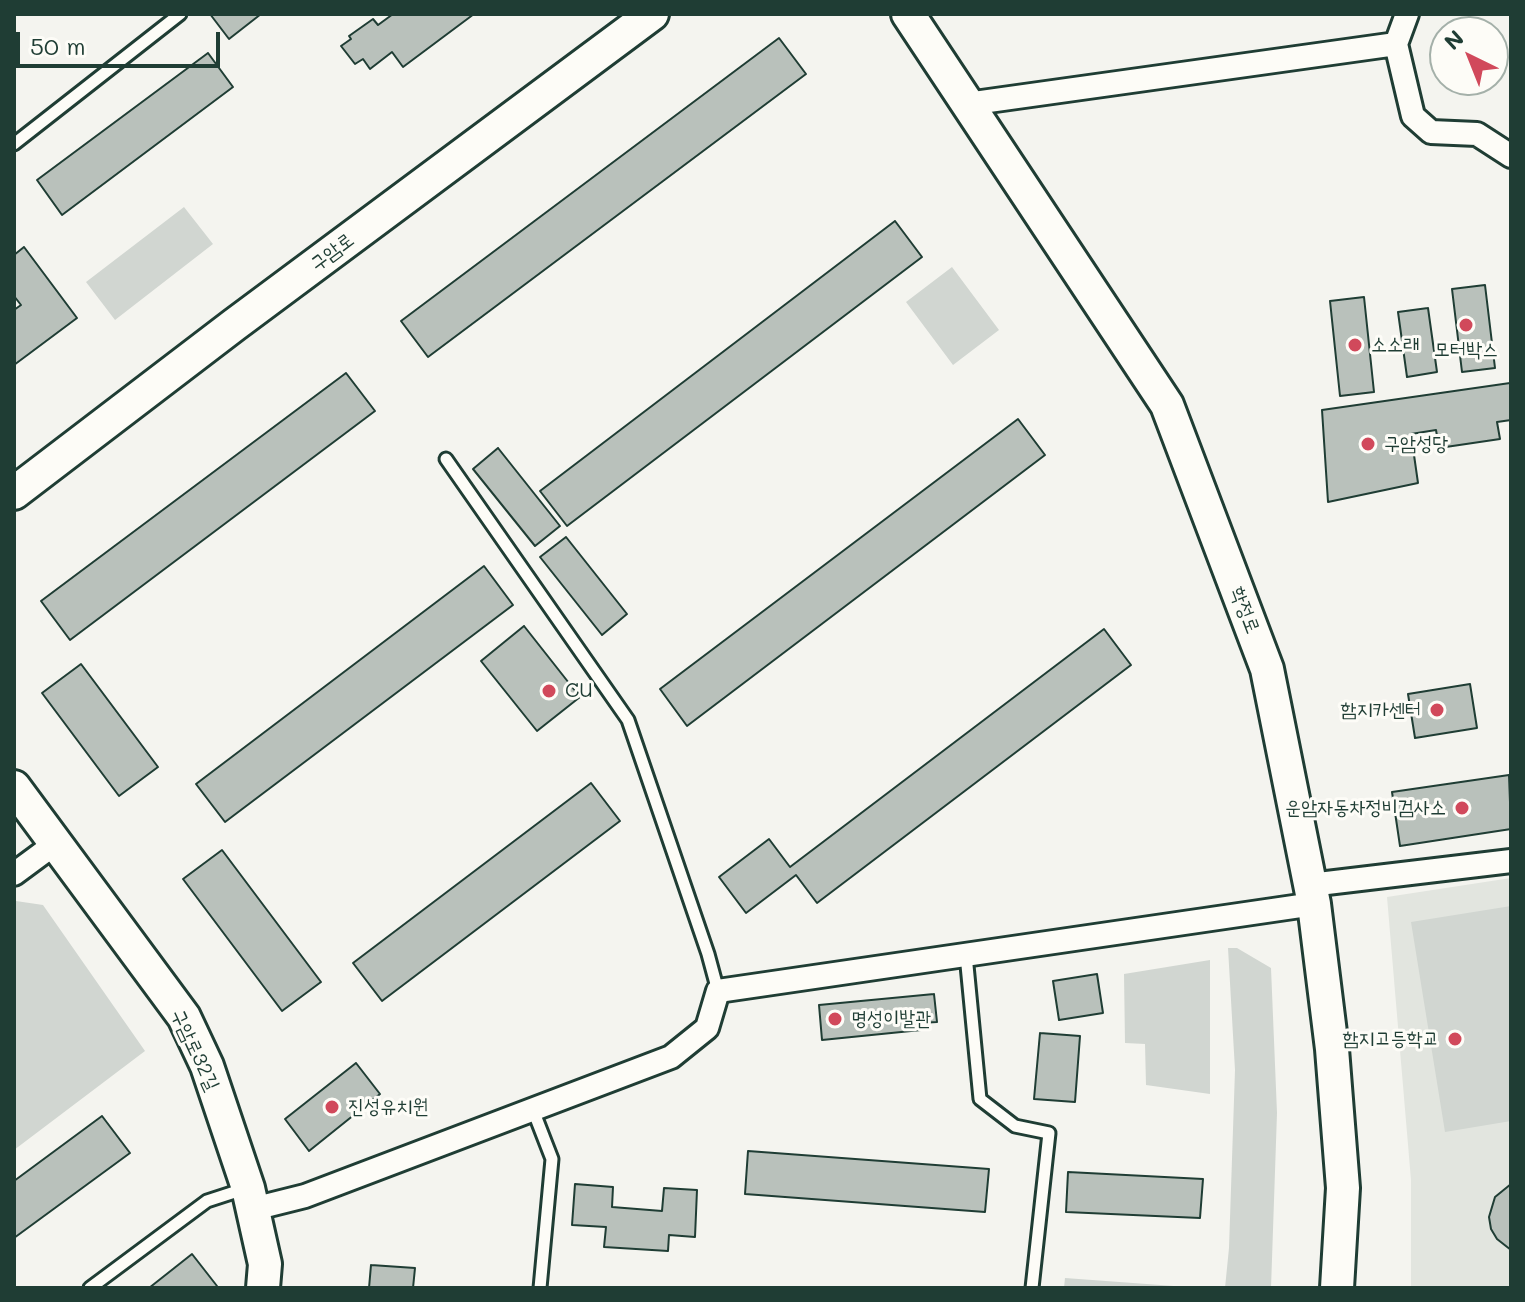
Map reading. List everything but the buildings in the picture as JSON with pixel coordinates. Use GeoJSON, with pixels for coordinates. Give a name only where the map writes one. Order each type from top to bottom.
{"type":"FeatureCollection","features":[{"type":"Feature","properties":{"kind":"main road","name":"구암로"},"geometry":{"type":"LineString","coordinates":[[14,493],[652,14]]}},
{"type":"Feature","properties":{"kind":"main road","name":"학정로"},"geometry":{"type":"LineString","coordinates":[[908,14],[1167,405],[1267,669],[1312,894],[1332,1049],[1343,1188],[1337,1288]]}},
{"type":"Feature","properties":{"kind":"main road","name":"구암로32길"},"geometry":{"type":"LineString","coordinates":[[14,787],[184,1017],[207,1066],[250,1199],[265,1264],[263,1288]]}},
{"type":"Feature","properties":{"kind":"street"},"geometry":{"type":"LineString","coordinates":[[1407,14],[1396,44],[1413,116],[1431,132],[1477,134],[1511,156]]}},
{"type":"Feature","properties":{"kind":"street"},"geometry":{"type":"LineString","coordinates":[[967,104],[1396,44]]}},
{"type":"Feature","properties":{"kind":"street"},"geometry":{"type":"LineString","coordinates":[[14,874],[56,843]]}},
{"type":"Feature","properties":{"kind":"street"},"geometry":{"type":"LineString","coordinates":[[250,1199],[305,1196],[671,1057],[707,1028],[718,991],[966,955],[1511,861]]}},
{"type":"Feature","properties":{"kind":"lane"},"geometry":{"type":"LineString","coordinates":[[14,144],[180,14]]}},
{"type":"Feature","properties":{"kind":"lane"},"geometry":{"type":"LineString","coordinates":[[446,459],[628,720],[718,991]]}},
{"type":"Feature","properties":{"kind":"lane"},"geometry":{"type":"LineString","coordinates":[[966,955],[980,1099],[1015,1126],[1049,1133],[1032,1288]]}},
{"type":"Feature","properties":{"kind":"lane"},"geometry":{"type":"LineString","coordinates":[[533,1110],[552,1159],[540,1288]]}},
{"type":"Feature","properties":{"kind":"lane"},"geometry":{"type":"LineString","coordinates":[[90,1288],[207,1201],[250,1199]]}},
{"type":"Feature","properties":{"kind":"shaded area"},"geometry":{"type":"Polygon","coordinates":[[[184,207],[213,244],[115,320],[86,282],[184,207]]]}},
{"type":"Feature","properties":{"kind":"shaded area"},"geometry":{"type":"Polygon","coordinates":[[[952,267],[999,330],[953,365],[906,302],[952,267]]]}},
{"type":"Feature","properties":{"kind":"shaded area","name":"함지고등학교"},"geometry":{"type":"Polygon","coordinates":[[[1511,878],[1511,1288],[1411,1288],[1411,1180],[1387,897],[1511,878]]]}},
{"type":"Feature","properties":{"kind":"shaded area"},"geometry":{"type":"Polygon","coordinates":[[[16,901],[43,905],[145,1051],[14,1150],[16,901]]]}},
{"type":"Feature","properties":{"kind":"shaded area"},"geometry":{"type":"Polygon","coordinates":[[[1511,906],[1511,1121],[1445,1132],[1411,922],[1511,906]]]}},
{"type":"Feature","properties":{"kind":"shaded area"},"geometry":{"type":"Polygon","coordinates":[[[1228,948],[1237,948],[1271,968],[1277,1113],[1271,1288],[1225,1288],[1235,1070],[1228,948]]]}},
{"type":"Feature","properties":{"kind":"shaded area"},"geometry":{"type":"Polygon","coordinates":[[[1210,960],[1210,1094],[1146,1085],[1145,1044],[1125,1043],[1124,974],[1210,960]]]}},
{"type":"Feature","properties":{"kind":"shaded area"},"geometry":{"type":"Polygon","coordinates":[[[1065,1278],[1201,1288],[1064,1288],[1065,1278]]]}},
{"type":"Feature","properties":{"kind":"place","name":"모터박스"},"geometry":{"type":"Point","coordinates":[1466,325]}},
{"type":"Feature","properties":{"kind":"place","name":"소소래"},"geometry":{"type":"Point","coordinates":[1355,345]}},
{"type":"Feature","properties":{"kind":"place","name":"구암성당"},"geometry":{"type":"Point","coordinates":[1368,444]}},
{"type":"Feature","properties":{"kind":"place","name":"CU"},"geometry":{"type":"Point","coordinates":[549,691]}},
{"type":"Feature","properties":{"kind":"place","name":"함지카센터"},"geometry":{"type":"Point","coordinates":[1437,710]}},
{"type":"Feature","properties":{"kind":"place","name":"운암자동차정비검사소"},"geometry":{"type":"Point","coordinates":[1462,808]}},
{"type":"Feature","properties":{"kind":"place","name":"명성이발관"},"geometry":{"type":"Point","coordinates":[835,1019]}},
{"type":"Feature","properties":{"kind":"place","name":"함지고등학교"},"geometry":{"type":"Point","coordinates":[1455,1039]}},
{"type":"Feature","properties":{"kind":"place","name":"진성유치원"},"geometry":{"type":"Point","coordinates":[332,1107]}}]}
